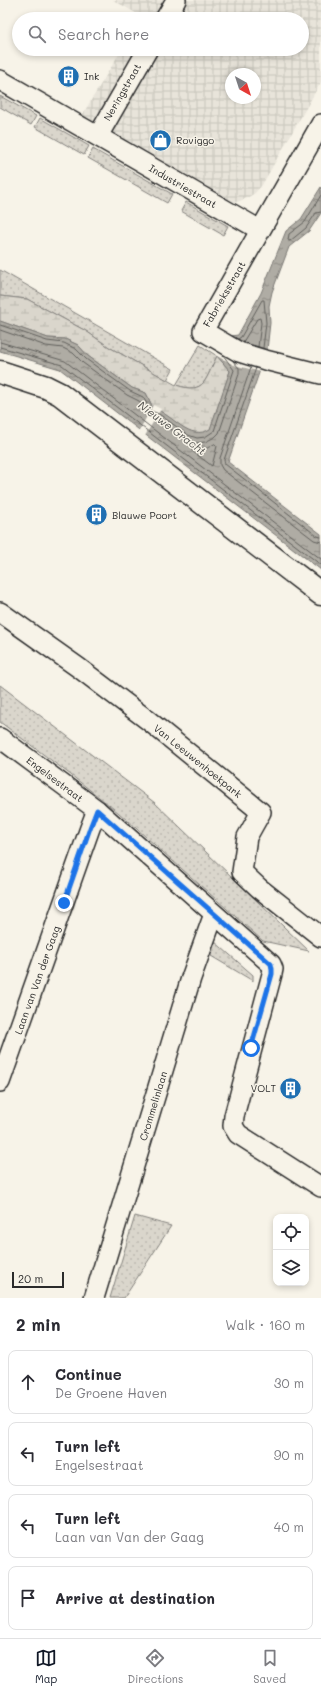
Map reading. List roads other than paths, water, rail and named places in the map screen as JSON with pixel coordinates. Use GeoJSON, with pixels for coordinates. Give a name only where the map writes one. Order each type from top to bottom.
{"type":"FeatureCollection","features":[{"type":"Feature","properties":{"kind":"street"},"geometry":{"type":"LineString","coordinates":[[169,12],[176,0]]}},
{"type":"Feature","properties":{"kind":"street","name":"Neringstraat"},"geometry":{"type":"LineString","coordinates":[[98,136],[144,56]]}},
{"type":"Feature","properties":{"kind":"street","name":"Industriestraat"},"geometry":{"type":"LineString","coordinates":[[0,80],[260,230]]}},
{"type":"Feature","properties":{"kind":"street"},"geometry":{"type":"LineString","coordinates":[[260,230],[321,124]]}},
{"type":"Feature","properties":{"kind":"street","name":"Fabrieksstraat"},"geometry":{"type":"LineString","coordinates":[[260,230],[202,331],[239,352],[321,374]]}},
{"type":"Feature","properties":{"kind":"street"},"geometry":{"type":"LineString","coordinates":[[0,372],[46,387],[60,394],[321,594]]}},
{"type":"Feature","properties":{"kind":"street","name":"Van Leeuwenhoekpark"},"geometry":{"type":"LineString","coordinates":[[0,612],[149,721],[261,812],[247,837],[242,872],[259,888],[321,937]]}},
{"type":"Feature","properties":{"kind":"street","name":"Engelsestraat"},"geometry":{"type":"LineString","coordinates":[[0,738],[97,810],[271,964],[272,974],[234,1116],[234,1126],[238,1134],[321,1187]]}},
{"type":"Feature","properties":{"kind":"street","name":"Laan van Van der Gaag"},"geometry":{"type":"LineString","coordinates":[[0,1082],[97,810]]}},
{"type":"Feature","properties":{"kind":"street","name":"Crommelinlaan"},"geometry":{"type":"LineString","coordinates":[[94,1298],[191,978],[214,914]]}},
{"type":"Feature","properties":{"kind":"water","name":"Nieuwe Gracht"},"geometry":{"type":"Polygon","coordinates":[[[321,187],[321,213],[309,231],[289,247],[272,292],[269,306],[270,323],[267,350],[228,462],[321,534],[321,570],[60,369],[0,351],[0,321],[48,338],[65,339],[78,345],[88,356],[132,388],[146,393],[153,408],[161,411],[188,430],[202,432],[210,429],[230,371],[217,356],[231,336],[238,335],[261,293],[286,231],[301,219],[321,187]]]}},
{"type":"Feature","properties":{"kind":"place","name":"Ink"},"geometry":{"type":"Point","coordinates":[69,76]}},
{"type":"Feature","properties":{"kind":"place","name":"Roviggo"},"geometry":{"type":"Point","coordinates":[161,140]}},
{"type":"Feature","properties":{"kind":"place","name":"Blauwe Poort"},"geometry":{"type":"Point","coordinates":[96,515]}},
{"type":"Feature","properties":{"kind":"place","name":"VOLT"},"geometry":{"type":"Point","coordinates":[291,1088]}}]}
